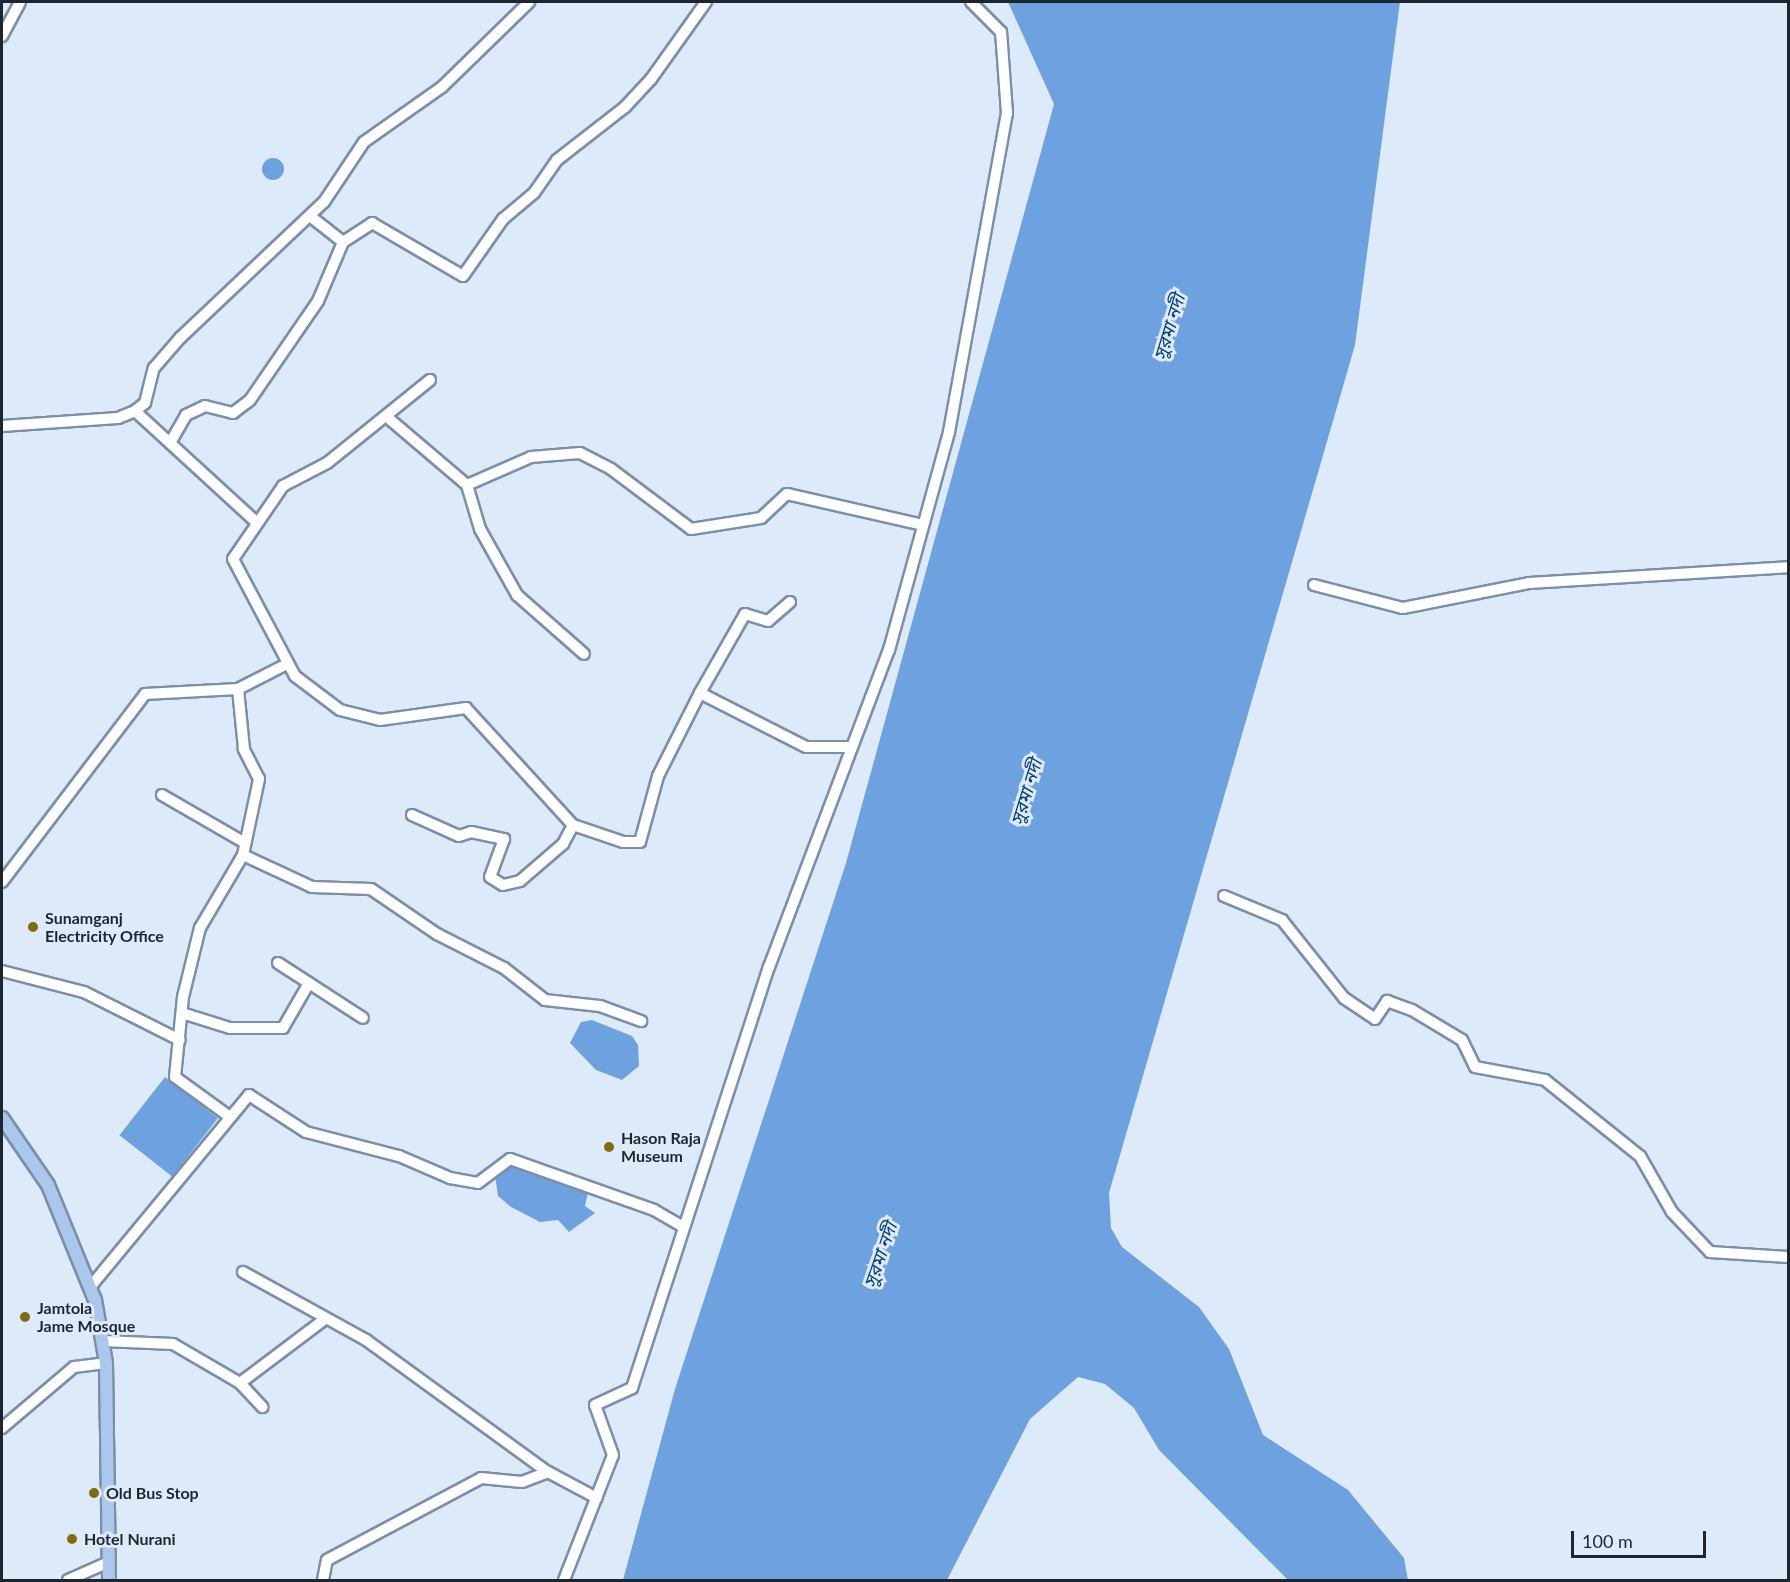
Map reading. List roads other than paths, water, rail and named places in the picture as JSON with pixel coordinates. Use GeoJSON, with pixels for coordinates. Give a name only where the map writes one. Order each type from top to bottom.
{"type":"FeatureCollection","features":[{"type":"Feature","properties":{"kind":"main road"},"geometry":{"type":"LineString","coordinates":[[2,1118],[48,1185],[91,1286],[104,1341],[109,1581]]}},
{"type":"Feature","properties":{"kind":"street"},"geometry":{"type":"LineString","coordinates":[[2,36],[20,2]]}},
{"type":"Feature","properties":{"kind":"street"},"geometry":{"type":"LineString","coordinates":[[2,426],[118,418],[135,411],[145,403],[154,368],[180,338],[310,216],[364,142],[442,87],[529,2]]}},
{"type":"Feature","properties":{"kind":"street"},"geometry":{"type":"LineString","coordinates":[[170,443],[186,415],[205,406],[233,413],[250,400],[318,301],[344,242],[372,224],[463,276],[502,219],[534,193],[557,160],[625,107],[651,79],[706,2]]}},
{"type":"Feature","properties":{"kind":"street"},"geometry":{"type":"LineString","coordinates":[[564,1581],[612,1455],[595,1405],[632,1388],[769,967],[849,747],[889,650],[949,432],[1007,113],[1001,32],[971,2]]}},
{"type":"Feature","properties":{"kind":"street"},"geometry":{"type":"LineString","coordinates":[[310,216],[344,242]]}},
{"type":"Feature","properties":{"kind":"street"},"geometry":{"type":"LineString","coordinates":[[430,380],[387,417],[327,463],[283,486],[255,520],[233,562],[285,665],[340,710],[380,720],[466,708],[573,825],[640,842],[658,776],[700,693],[745,614],[768,621],[790,602]]}},
{"type":"Feature","properties":{"kind":"street"},"geometry":{"type":"LineString","coordinates":[[135,411],[255,520]]}},
{"type":"Feature","properties":{"kind":"street"},"geometry":{"type":"LineString","coordinates":[[387,417],[467,485],[480,529],[517,596],[584,654]]}},
{"type":"Feature","properties":{"kind":"street"},"geometry":{"type":"LineString","coordinates":[[467,485],[531,458],[580,453],[611,469],[691,529],[734,526],[761,518],[787,494],[923,525]]}},
{"type":"Feature","properties":{"kind":"street"},"geometry":{"type":"LineString","coordinates":[[1314,585],[1403,608],[1529,583],[1788,567]]}},
{"type":"Feature","properties":{"kind":"street"},"geometry":{"type":"LineString","coordinates":[[2,882],[146,694],[238,689],[285,665]]}},
{"type":"Feature","properties":{"kind":"street"},"geometry":{"type":"LineString","coordinates":[[230,1117],[175,1077],[182,1013],[200,928],[243,855],[259,779],[244,749],[238,689]]}},
{"type":"Feature","properties":{"kind":"street"},"geometry":{"type":"LineString","coordinates":[[700,693],[806,747],[849,747]]}},
{"type":"Feature","properties":{"kind":"street"},"geometry":{"type":"LineString","coordinates":[[162,795],[245,843]]}},
{"type":"Feature","properties":{"kind":"street"},"geometry":{"type":"LineString","coordinates":[[412,815],[459,836],[471,832],[504,839],[490,877],[503,885],[520,881],[562,844],[573,825]]}},
{"type":"Feature","properties":{"kind":"street"},"geometry":{"type":"LineString","coordinates":[[243,855],[312,887],[371,889],[437,934],[504,968],[545,1000],[600,1006],[641,1021]]}},
{"type":"Feature","properties":{"kind":"street"},"geometry":{"type":"LineString","coordinates":[[1224,896],[1282,920],[1344,998],[1375,1019],[1387,1001],[1404,1007],[1462,1040],[1475,1067],[1545,1080],[1640,1156],[1672,1212],[1710,1252],[1788,1257]]}},
{"type":"Feature","properties":{"kind":"street"},"geometry":{"type":"LineString","coordinates":[[278,963],[363,1018]]}},
{"type":"Feature","properties":{"kind":"street"},"geometry":{"type":"LineString","coordinates":[[2,971],[84,992],[180,1040]]}},
{"type":"Feature","properties":{"kind":"street"},"geometry":{"type":"LineString","coordinates":[[182,1013],[230,1028],[283,1028],[309,982]]}},
{"type":"Feature","properties":{"kind":"street"},"geometry":{"type":"LineString","coordinates":[[91,1286],[249,1095],[306,1132],[399,1156],[450,1178],[478,1183],[510,1159],[654,1210],[684,1227]]}},
{"type":"Feature","properties":{"kind":"street"},"geometry":{"type":"LineString","coordinates":[[243,1272],[366,1340],[548,1472],[597,1498]]}},
{"type":"Feature","properties":{"kind":"street"},"geometry":{"type":"LineString","coordinates":[[240,1383],[325,1319]]}},
{"type":"Feature","properties":{"kind":"street"},"geometry":{"type":"LineString","coordinates":[[104,1341],[173,1344],[240,1383],[262,1407]]}},
{"type":"Feature","properties":{"kind":"street"},"geometry":{"type":"LineString","coordinates":[[2,1428],[74,1367],[106,1363]]}},
{"type":"Feature","properties":{"kind":"street"},"geometry":{"type":"LineString","coordinates":[[323,1581],[327,1560],[481,1478],[522,1482],[548,1472]]}},
{"type":"Feature","properties":{"kind":"street"},"geometry":{"type":"LineString","coordinates":[[68,1581],[109,1562]]}},
{"type":"Feature","properties":{"kind":"water","name":"সুরমা নদী"},"geometry":{"type":"Polygon","coordinates":[[[1008,2],[1400,2],[1355,345],[1109,1193],[1111,1228],[1122,1247],[1199,1307],[1229,1349],[1263,1435],[1348,1490],[1404,1558],[1408,1580],[1288,1580],[1159,1450],[1134,1408],[1105,1384],[1078,1377],[1030,1419],[947,1580],[623,1580],[675,1389],[846,863],[1054,104],[1008,2]]]}},
{"type":"Feature","properties":{"kind":"water"},"geometry":{"type":"Polygon","coordinates":[[[269,158],[277,158],[284,165],[284,173],[277,180],[269,180],[262,173],[262,165],[269,158]]]}},
{"type":"Feature","properties":{"kind":"water"},"geometry":{"type":"Polygon","coordinates":[[[592,1020],[632,1036],[638,1045],[639,1066],[622,1080],[596,1070],[570,1043],[581,1022],[592,1020]]]}},
{"type":"Feature","properties":{"kind":"water"},"geometry":{"type":"Polygon","coordinates":[[[165,1077],[218,1118],[172,1177],[119,1135],[165,1077]]]}},
{"type":"Feature","properties":{"kind":"water"},"geometry":{"type":"Polygon","coordinates":[[[512,1162],[588,1192],[585,1206],[595,1213],[569,1232],[558,1220],[540,1222],[511,1207],[498,1196],[495,1175],[512,1162]]]}},
{"type":"Feature","properties":{"kind":"place","name":"Sunamganj Electricity Office"},"geometry":{"type":"Point","coordinates":[33,927]}},
{"type":"Feature","properties":{"kind":"place","name":"Hason Raja Museum"},"geometry":{"type":"Point","coordinates":[609,1147]}},
{"type":"Feature","properties":{"kind":"place","name":"Jamtola Jame Mosque"},"geometry":{"type":"Point","coordinates":[25,1317]}},
{"type":"Feature","properties":{"kind":"place","name":"Old Bus Stop"},"geometry":{"type":"Point","coordinates":[94,1493]}},
{"type":"Feature","properties":{"kind":"place","name":"Hotel Nurani"},"geometry":{"type":"Point","coordinates":[72,1539]}}]}
